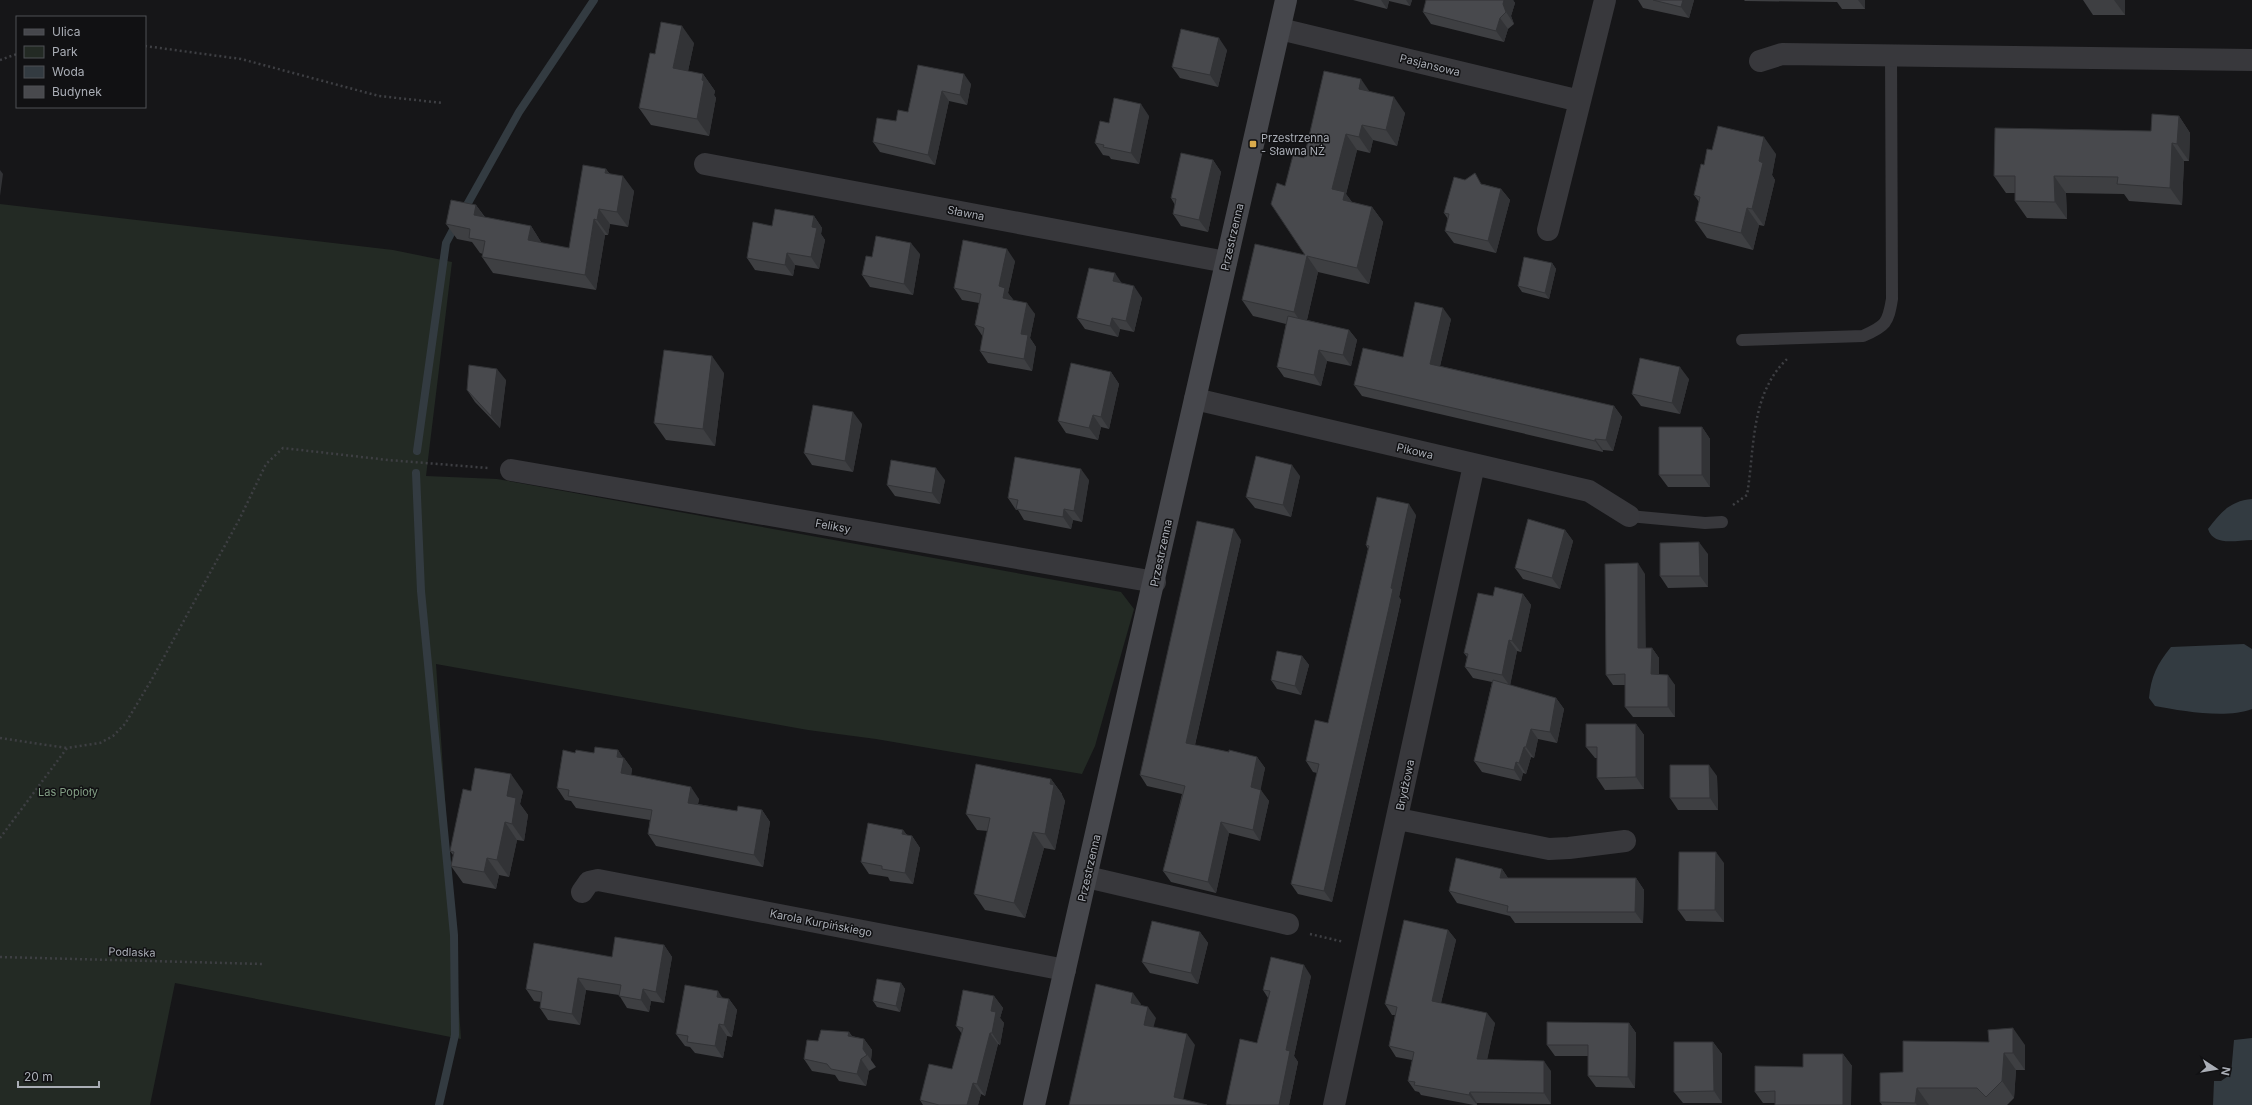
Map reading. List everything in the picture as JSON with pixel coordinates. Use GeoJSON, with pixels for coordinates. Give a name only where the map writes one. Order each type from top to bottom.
{"type":"FeatureCollection","features":[{"type":"Feature","properties":{"kind":"street","name":"Przestrzenna"},"geometry":{"type":"LineString","coordinates":[[1034,1105],[1155,582],[1286,0]]}},
{"type":"Feature","properties":{"kind":"street"},"geometry":{"type":"LineString","coordinates":[[1548,230],[1605,0]]}},
{"type":"Feature","properties":{"kind":"street","name":"Pasjansowa"},"geometry":{"type":"LineString","coordinates":[[1280,29],[1580,101]]}},
{"type":"Feature","properties":{"kind":"street"},"geometry":{"type":"LineString","coordinates":[[1760,61],[1782,54],[1891,54],[2252,60]]}},
{"type":"Feature","properties":{"kind":"street","name":"Sławna"},"geometry":{"type":"LineString","coordinates":[[705,164],[1226,262]]}},
{"type":"Feature","properties":{"kind":"street","name":"Pikowa"},"geometry":{"type":"LineString","coordinates":[[1195,399],[1589,491],[1629,516]]}},
{"type":"Feature","properties":{"kind":"street","name":"Brydżowa"},"geometry":{"type":"LineString","coordinates":[[1334,1105],[1398,819],[1474,465]]}},
{"type":"Feature","properties":{"kind":"street","name":"Feliksy"},"geometry":{"type":"LineString","coordinates":[[511,470],[1155,582]]}},
{"type":"Feature","properties":{"kind":"street"},"geometry":{"type":"LineString","coordinates":[[1398,819],[1549,848],[1568,848],[1625,841]]}},
{"type":"Feature","properties":{"kind":"street"},"geometry":{"type":"LineString","coordinates":[[1087,877],[1288,924]]}},
{"type":"Feature","properties":{"kind":"street","name":"Karola Kurpińskiego"},"geometry":{"type":"LineString","coordinates":[[582,892],[589,882],[598,880],[1065,970]]}},
{"type":"Feature","properties":{"kind":"lane"},"geometry":{"type":"LineString","coordinates":[[1742,340],[1863,336],[1878,330],[1886,323],[1890,312],[1892,299],[1891,54]]}},
{"type":"Feature","properties":{"kind":"lane"},"geometry":{"type":"LineString","coordinates":[[1629,516],[1705,523],[1722,522]]}},
{"type":"Feature","properties":{"kind":"path"},"geometry":{"type":"LineString","coordinates":[[146,46],[241,59],[379,96],[443,103]]}},
{"type":"Feature","properties":{"kind":"path"},"geometry":{"type":"LineString","coordinates":[[0,60],[16,54]]}},
{"type":"Feature","properties":{"kind":"path"},"geometry":{"type":"LineString","coordinates":[[1705,523],[1718,509],[1734,504],[1747,495],[1752,462],[1753,430],[1760,402],[1768,383],[1779,367],[1809,338]]}},
{"type":"Feature","properties":{"kind":"path"},"geometry":{"type":"LineString","coordinates":[[0,738],[67,748],[100,743],[113,736],[124,724],[152,678],[236,525],[266,464],[283,448],[388,460],[511,470]]}},
{"type":"Feature","properties":{"kind":"path"},"geometry":{"type":"LineString","coordinates":[[0,838],[67,748]]}},
{"type":"Feature","properties":{"kind":"path"},"geometry":{"type":"LineString","coordinates":[[1288,924],[1297,930],[1369,948]]}},
{"type":"Feature","properties":{"kind":"path","name":"Podlaska"},"geometry":{"type":"LineString","coordinates":[[0,957],[263,964]]}},
{"type":"Feature","properties":{"kind":"green space","name":"Las Popioły"},"geometry":{"type":"Polygon","coordinates":[[[0,204],[393,250],[452,262],[426,476],[497,479],[1121,592],[1134,609],[1095,746],[1082,774],[876,739],[808,730],[436,664],[461,1039],[175,983],[150,1105],[0,1105],[0,204]]]}},
{"type":"Feature","properties":{"kind":"water"},"geometry":{"type":"Polygon","coordinates":[[[2252,499],[2252,540],[2226,541],[2215,538],[2211,535],[2208,529],[2217,517],[2227,508],[2238,502],[2252,499]]]}},
{"type":"Feature","properties":{"kind":"water"},"geometry":{"type":"Polygon","coordinates":[[[2244,644],[2252,649],[2252,709],[2241,712],[2217,714],[2191,712],[2155,706],[2149,698],[2151,684],[2156,671],[2162,659],[2171,647],[2244,644]]]}},
{"type":"Feature","properties":{"kind":"water"},"geometry":{"type":"Polygon","coordinates":[[[2252,1038],[2252,1105],[2213,1105],[2214,1081],[2221,1081],[2231,1074],[2234,1040],[2252,1038]]]}},
{"type":"Feature","properties":{"kind":"building"},"geometry":{"type":"Polygon","coordinates":[[[1426,0],[1504,0],[1503,4],[1506,12],[1500,18],[1496,31],[1423,12],[1426,0]]]}},
{"type":"Feature","properties":{"kind":"building"},"geometry":{"type":"Polygon","coordinates":[[[1653,0],[1683,0],[1681,7],[1653,0]]]}},
{"type":"Feature","properties":{"kind":"building"},"geometry":{"type":"Polygon","coordinates":[[[661,22],[682,26],[673,68],[703,74],[702,80],[704,81],[697,119],[639,108],[650,53],[655,54],[661,22]]]}},
{"type":"Feature","properties":{"kind":"building"},"geometry":{"type":"Polygon","coordinates":[[[1181,29],[1219,38],[1210,75],[1172,67],[1181,29]]]}},
{"type":"Feature","properties":{"kind":"building"},"geometry":{"type":"Polygon","coordinates":[[[918,65],[964,74],[960,95],[942,91],[928,155],[873,142],[877,118],[896,121],[898,110],[908,112],[918,65]]]}},
{"type":"Feature","properties":{"kind":"building"},"geometry":{"type":"Polygon","coordinates":[[[1324,71],[1361,79],[1359,89],[1394,97],[1386,130],[1362,125],[1359,137],[1346,134],[1332,189],[1345,192],[1343,200],[1372,207],[1357,268],[1307,256],[1294,312],[1242,300],[1255,244],[1305,255],[1271,204],[1277,183],[1285,186],[1293,155],[1304,158],[1324,71]]]}},
{"type":"Feature","properties":{"kind":"building"},"geometry":{"type":"Polygon","coordinates":[[[1114,98],[1141,104],[1131,153],[1103,147],[1104,145],[1095,143],[1100,121],[1109,123],[1114,98]]]}},
{"type":"Feature","properties":{"kind":"building"},"geometry":{"type":"Polygon","coordinates":[[[2152,114],[2179,116],[2177,144],[2172,143],[2170,188],[2117,184],[2118,177],[2054,176],[2055,202],[2015,201],[2015,176],[1994,176],[1995,128],[2151,131],[2152,114]]]}},
{"type":"Feature","properties":{"kind":"building"},"geometry":{"type":"Polygon","coordinates":[[[1718,126],[1764,137],[1759,161],[1763,163],[1752,209],[1747,208],[1741,233],[1695,221],[1700,197],[1694,195],[1701,164],[1704,165],[1707,149],[1712,150],[1718,126]]]}},
{"type":"Feature","properties":{"kind":"building"},"geometry":{"type":"Polygon","coordinates":[[[1181,153],[1213,160],[1199,220],[1173,214],[1176,199],[1171,198],[1181,153]]]}},
{"type":"Feature","properties":{"kind":"building"},"geometry":{"type":"Polygon","coordinates":[[[583,165],[606,169],[605,173],[623,176],[617,212],[599,209],[597,220],[594,219],[585,275],[482,257],[485,241],[469,238],[470,229],[446,224],[451,200],[476,205],[474,215],[531,226],[528,240],[569,248],[583,165]]]}},
{"type":"Feature","properties":{"kind":"building"},"geometry":{"type":"Polygon","coordinates":[[[1475,173],[1481,184],[1501,189],[1488,241],[1445,231],[1449,214],[1444,213],[1454,177],[1465,180],[1475,173]]]}},
{"type":"Feature","properties":{"kind":"building"},"geometry":{"type":"Polygon","coordinates":[[[775,209],[814,216],[812,227],[817,228],[811,257],[787,253],[785,265],[747,258],[753,222],[772,226],[775,209]]]}},
{"type":"Feature","properties":{"kind":"building"},"geometry":{"type":"Polygon","coordinates":[[[876,236],[911,243],[904,284],[862,275],[866,256],[872,257],[876,236]]]}},
{"type":"Feature","properties":{"kind":"building"},"geometry":{"type":"Polygon","coordinates":[[[963,240],[1007,249],[999,286],[1005,288],[1003,298],[1027,303],[1021,334],[1028,335],[1024,359],[980,351],[984,328],[975,325],[981,294],[954,288],[963,240]]]}},
{"type":"Feature","properties":{"kind":"building"},"geometry":{"type":"Polygon","coordinates":[[[1524,257],[1552,263],[1545,293],[1518,286],[1524,257]]]}},
{"type":"Feature","properties":{"kind":"building"},"geometry":{"type":"Polygon","coordinates":[[[1089,268],[1115,273],[1113,281],[1134,286],[1126,321],[1112,318],[1110,326],[1077,318],[1089,268]]]}},
{"type":"Feature","properties":{"kind":"building"},"geometry":{"type":"Polygon","coordinates":[[[1415,302],[1443,308],[1430,364],[1614,406],[1606,440],[1595,439],[1595,441],[1354,385],[1363,348],[1403,357],[1415,302]]]}},
{"type":"Feature","properties":{"kind":"building"},"geometry":{"type":"Polygon","coordinates":[[[1288,316],[1349,330],[1343,355],[1319,350],[1314,375],[1277,367],[1288,316]]]}},
{"type":"Feature","properties":{"kind":"building"},"geometry":{"type":"Polygon","coordinates":[[[664,350],[712,356],[703,429],[654,423],[664,350]]]}},
{"type":"Feature","properties":{"kind":"building"},"geometry":{"type":"Polygon","coordinates":[[[1640,358],[1680,367],[1672,403],[1632,394],[1640,358]]]}},
{"type":"Feature","properties":{"kind":"building"},"geometry":{"type":"Polygon","coordinates":[[[1071,363],[1111,372],[1101,417],[1093,415],[1089,428],[1058,421],[1071,363]]]}},
{"type":"Feature","properties":{"kind":"building"},"geometry":{"type":"Polygon","coordinates":[[[469,365],[497,369],[491,416],[467,390],[469,365]]]}},
{"type":"Feature","properties":{"kind":"building"},"geometry":{"type":"Polygon","coordinates":[[[813,405],[853,412],[845,461],[804,453],[813,405]]]}},
{"type":"Feature","properties":{"kind":"building"},"geometry":{"type":"Polygon","coordinates":[[[1659,427],[1702,427],[1702,475],[1659,475],[1659,427]]]}},
{"type":"Feature","properties":{"kind":"building"},"geometry":{"type":"Polygon","coordinates":[[[1256,456],[1292,465],[1283,505],[1246,497],[1256,456]]]}},
{"type":"Feature","properties":{"kind":"building"},"geometry":{"type":"Polygon","coordinates":[[[1015,457],[1081,469],[1074,511],[1064,509],[1063,517],[1016,509],[1018,500],[1008,498],[1015,457]]]}},
{"type":"Feature","properties":{"kind":"building"},"geometry":{"type":"Polygon","coordinates":[[[891,460],[936,468],[932,493],[887,485],[891,460]]]}},
{"type":"Feature","properties":{"kind":"building"},"geometry":{"type":"Polygon","coordinates":[[[1377,497],[1409,504],[1391,588],[1393,589],[1388,612],[1324,891],[1291,884],[1319,764],[1306,761],[1315,720],[1328,723],[1369,546],[1366,545],[1377,497]]]}},
{"type":"Feature","properties":{"kind":"building"},"geometry":{"type":"Polygon","coordinates":[[[1528,519],[1565,530],[1552,578],[1515,568],[1528,519]]]}},
{"type":"Feature","properties":{"kind":"building"},"geometry":{"type":"Polygon","coordinates":[[[1197,521],[1234,529],[1186,743],[1229,752],[1229,750],[1257,757],[1251,787],[1261,790],[1253,830],[1221,822],[1208,882],[1163,871],[1185,786],[1140,775],[1197,521]]]}},
{"type":"Feature","properties":{"kind":"building"},"geometry":{"type":"Polygon","coordinates":[[[1699,542],[1700,576],[1660,576],[1660,543],[1699,542]]]}},
{"type":"Feature","properties":{"kind":"building"},"geometry":{"type":"Polygon","coordinates":[[[1638,563],[1638,648],[1652,648],[1651,674],[1668,675],[1668,707],[1625,707],[1625,674],[1606,675],[1605,564],[1638,563]]]}},
{"type":"Feature","properties":{"kind":"building"},"geometry":{"type":"Polygon","coordinates":[[[1495,587],[1523,594],[1512,641],[1509,640],[1502,675],[1465,667],[1468,654],[1464,653],[1478,593],[1493,596],[1495,587]]]}},
{"type":"Feature","properties":{"kind":"building"},"geometry":{"type":"Polygon","coordinates":[[[1277,651],[1302,656],[1295,686],[1271,680],[1277,651]]]}},
{"type":"Feature","properties":{"kind":"building"},"geometry":{"type":"Polygon","coordinates":[[[1493,680],[1556,698],[1550,732],[1531,729],[1526,747],[1524,747],[1519,763],[1516,762],[1514,770],[1474,761],[1493,680]]]}},
{"type":"Feature","properties":{"kind":"building"},"geometry":{"type":"Polygon","coordinates":[[[1586,724],[1636,724],[1636,777],[1597,778],[1597,747],[1586,747],[1586,724]]]}},
{"type":"Feature","properties":{"kind":"building"},"geometry":{"type":"Polygon","coordinates":[[[595,747],[618,750],[617,757],[624,758],[621,773],[691,787],[688,803],[737,811],[738,806],[762,810],[754,855],[648,834],[652,810],[568,796],[569,790],[557,788],[563,750],[575,753],[576,750],[594,753],[595,747]]]}},
{"type":"Feature","properties":{"kind":"building"},"geometry":{"type":"Polygon","coordinates":[[[976,764],[1051,779],[1050,784],[1054,785],[1045,834],[1033,832],[1014,903],[974,894],[990,818],[966,814],[976,764]]]}},
{"type":"Feature","properties":{"kind":"building"},"geometry":{"type":"Polygon","coordinates":[[[1670,765],[1709,765],[1710,798],[1670,798],[1670,765]]]}},
{"type":"Feature","properties":{"kind":"building"},"geometry":{"type":"Polygon","coordinates":[[[475,768],[511,774],[507,796],[516,798],[512,824],[505,822],[497,860],[487,858],[484,872],[451,866],[454,852],[450,851],[463,789],[471,791],[475,768]]]}},
{"type":"Feature","properties":{"kind":"building"},"geometry":{"type":"Polygon","coordinates":[[[868,823],[903,830],[902,834],[912,836],[905,873],[882,869],[882,866],[861,862],[868,823]]]}},
{"type":"Feature","properties":{"kind":"building"},"geometry":{"type":"Polygon","coordinates":[[[1679,852],[1716,852],[1715,910],[1678,910],[1679,852]]]}},
{"type":"Feature","properties":{"kind":"building"},"geometry":{"type":"Polygon","coordinates":[[[1456,858],[1502,869],[1500,878],[1636,878],[1635,912],[1507,912],[1508,906],[1449,891],[1456,858]]]}},
{"type":"Feature","properties":{"kind":"building"},"geometry":{"type":"Polygon","coordinates":[[[1404,920],[1448,930],[1432,1001],[1487,1013],[1477,1059],[1544,1061],[1544,1093],[1470,1092],[1469,1095],[1414,1085],[1415,1082],[1408,1081],[1414,1052],[1389,1046],[1397,1007],[1385,1004],[1404,920]]]}},
{"type":"Feature","properties":{"kind":"building"},"geometry":{"type":"Polygon","coordinates":[[[1152,921],[1200,932],[1191,973],[1142,962],[1152,921]]]}},
{"type":"Feature","properties":{"kind":"building"},"geometry":{"type":"Polygon","coordinates":[[[615,937],[664,945],[656,992],[643,989],[641,1000],[619,996],[621,985],[578,978],[572,1014],[540,1008],[542,992],[526,989],[534,943],[612,957],[615,937]]]}},
{"type":"Feature","properties":{"kind":"building"},"geometry":{"type":"Polygon","coordinates":[[[1271,957],[1304,965],[1286,1050],[1290,1051],[1279,1105],[1226,1104],[1240,1039],[1257,1043],[1270,991],[1263,990],[1271,957]]]}},
{"type":"Feature","properties":{"kind":"building"},"geometry":{"type":"Polygon","coordinates":[[[877,979],[901,983],[896,1006],[873,1001],[877,979]]]}},
{"type":"Feature","properties":{"kind":"building"},"geometry":{"type":"Polygon","coordinates":[[[1096,984],[1133,993],[1131,1003],[1148,1007],[1144,1025],[1187,1034],[1174,1097],[1207,1105],[1069,1105],[1096,984]]]}},
{"type":"Feature","properties":{"kind":"building"},"geometry":{"type":"Polygon","coordinates":[[[685,985],[718,991],[717,997],[729,999],[724,1025],[719,1024],[715,1046],[687,1042],[688,1036],[676,1034],[685,985]]]}},
{"type":"Feature","properties":{"kind":"building"},"geometry":{"type":"Polygon","coordinates":[[[963,990],[994,996],[991,1011],[996,1012],[992,1033],[990,1033],[977,1084],[973,1083],[967,1105],[939,1105],[920,1100],[929,1064],[952,1069],[963,1028],[956,1026],[963,990]]]}},
{"type":"Feature","properties":{"kind":"building"},"geometry":{"type":"Polygon","coordinates":[[[1547,1022],[1629,1023],[1628,1077],[1588,1076],[1588,1045],[1547,1045],[1547,1022]]]}},
{"type":"Feature","properties":{"kind":"building"},"geometry":{"type":"Polygon","coordinates":[[[2013,1028],[2013,1053],[2004,1053],[2002,1081],[1986,1097],[1977,1088],[1917,1088],[1915,1103],[1880,1102],[1880,1073],[1903,1072],[1903,1041],[1989,1042],[1988,1030],[2013,1028]]]}},
{"type":"Feature","properties":{"kind":"building"},"geometry":{"type":"Polygon","coordinates":[[[821,1030],[849,1032],[848,1036],[864,1039],[863,1049],[867,1055],[861,1059],[857,1074],[831,1069],[827,1064],[804,1059],[807,1040],[818,1041],[821,1030]]]}},
{"type":"Feature","properties":{"kind":"building"},"geometry":{"type":"Polygon","coordinates":[[[1674,1042],[1713,1042],[1714,1091],[1674,1092],[1674,1042]]]}},
{"type":"Feature","properties":{"kind":"building"},"geometry":{"type":"Polygon","coordinates":[[[1803,1054],[1843,1054],[1843,1105],[1775,1105],[1775,1091],[1755,1092],[1755,1066],[1803,1067],[1803,1054]]]}},
{"type":"Feature","properties":{"kind":"waterway"},"geometry":{"type":"LineString","coordinates":[[463,212],[519,112],[594,0]]}},
{"type":"Feature","properties":{"kind":"waterway"},"geometry":{"type":"LineString","coordinates":[[417,451],[446,243],[456,224]]}},
{"type":"Feature","properties":{"kind":"waterway"},"geometry":{"type":"LineString","coordinates":[[416,473],[421,591],[454,935],[455,1035],[439,1105]]}},
{"type":"Feature","properties":{"kind":"place","name":"Przestrzenna - Sławna NŻ"},"geometry":{"type":"Point","coordinates":[1253,144]}}]}
